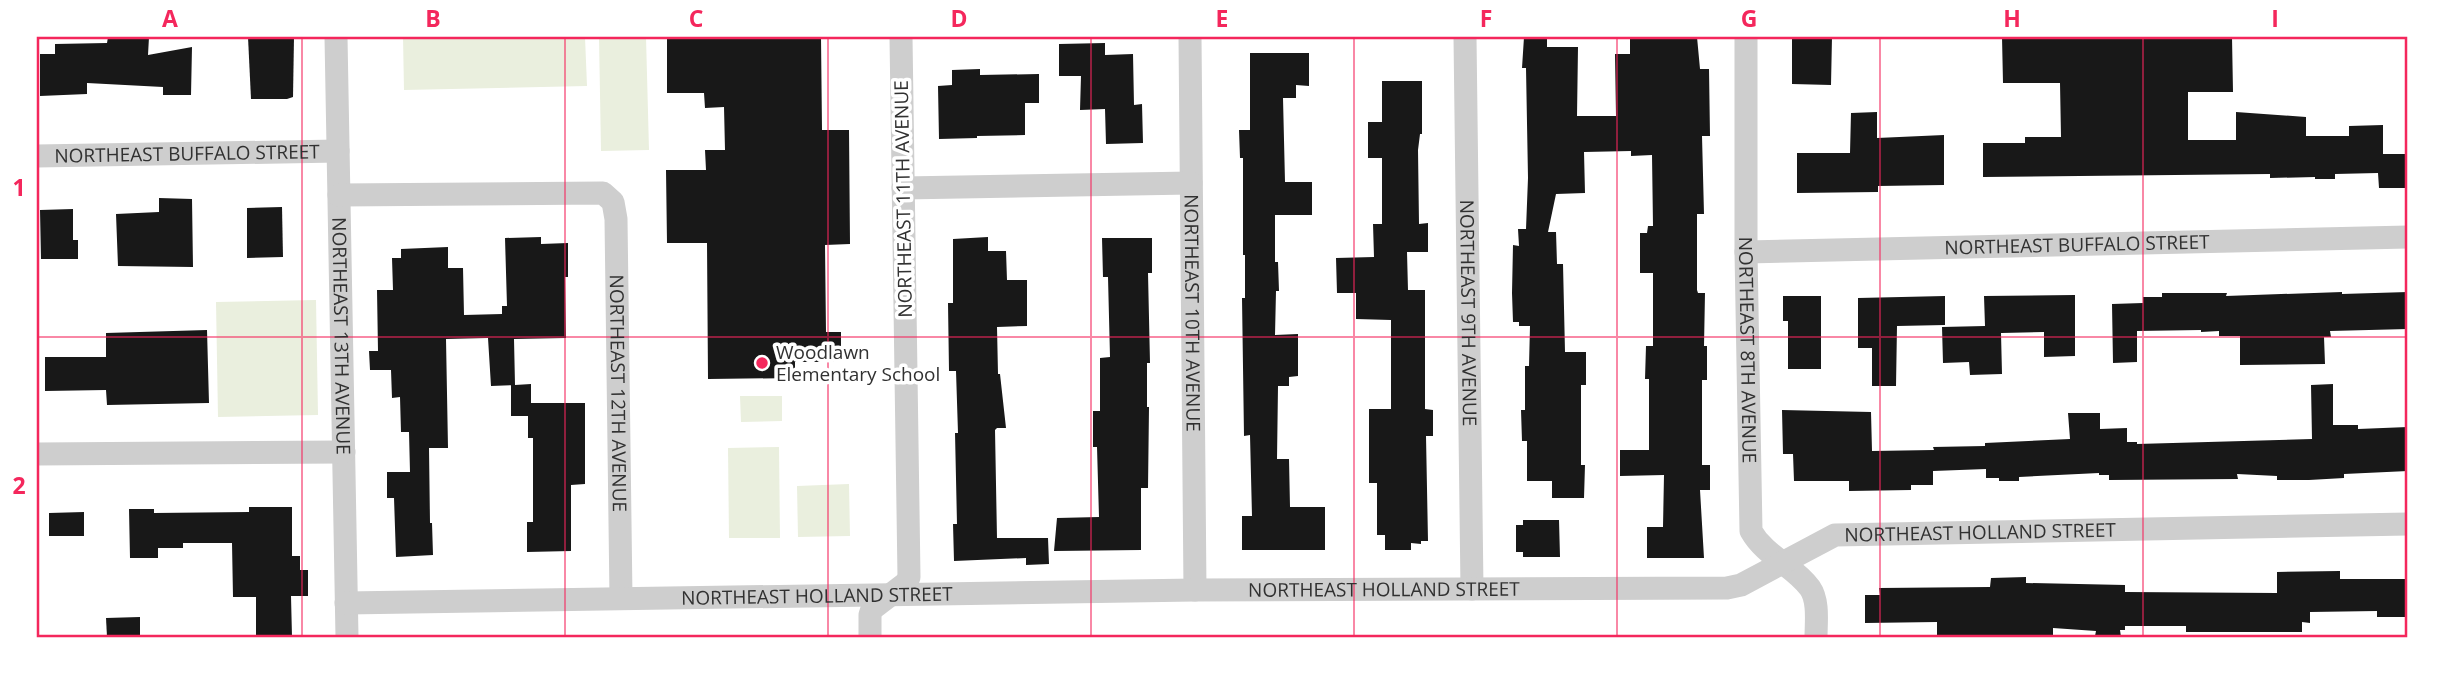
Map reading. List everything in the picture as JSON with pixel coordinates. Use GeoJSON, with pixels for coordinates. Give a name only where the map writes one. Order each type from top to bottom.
{"type":"FeatureCollection","features":[{"type":"Feature","properties":{"kind":"street","name":"NORTHEAST 13TH AVENUE"},"geometry":{"type":"LineString","coordinates":[[336,37],[347,637]]}},
{"type":"Feature","properties":{"kind":"street","name":"NORTHEAST 11TH AVENUE"},"geometry":{"type":"LineString","coordinates":[[870,637],[872,609],[906,583],[909,577],[901,37]]}},
{"type":"Feature","properties":{"kind":"street","name":"NORTHEAST 10TH AVENUE"},"geometry":{"type":"LineString","coordinates":[[1190,37],[1195,590]]}},
{"type":"Feature","properties":{"kind":"street","name":"NORTHEAST 9TH AVENUE"},"geometry":{"type":"LineString","coordinates":[[1465,37],[1472,589]]}},
{"type":"Feature","properties":{"kind":"street","name":"NORTHEAST 8TH AVENUE"},"geometry":{"type":"LineString","coordinates":[[1746,37],[1746,252],[1751,531],[1757,541],[1811,589],[1815,603],[1816,637]]}},
{"type":"Feature","properties":{"kind":"street","name":"NORTHEAST BUFFALO STREET"},"geometry":{"type":"LineString","coordinates":[[37,156],[338,151]]}},
{"type":"Feature","properties":{"kind":"street"},"geometry":{"type":"LineString","coordinates":[[903,188],[1191,183]]}},
{"type":"Feature","properties":{"kind":"street","name":"NORTHEAST 12TH AVENUE"},"geometry":{"type":"LineString","coordinates":[[339,195],[603,193],[613,202],[616,219],[621,598]]}},
{"type":"Feature","properties":{"kind":"street","name":"NORTHEAST BUFFALO STREET"},"geometry":{"type":"LineString","coordinates":[[1746,252],[2408,237]]}},
{"type":"Feature","properties":{"kind":"street"},"geometry":{"type":"LineString","coordinates":[[37,454],[344,453]]}},
{"type":"Feature","properties":{"kind":"street","name":"NORTHEAST HOLLAND STREET"},"geometry":{"type":"LineString","coordinates":[[346,603],[1195,590],[1727,588],[1741,585],[1835,536],[2408,524]]}},
{"type":"Feature","properties":{"kind":"green space"},"geometry":{"type":"Polygon","coordinates":[[[403,37],[585,37],[587,86],[404,90],[403,37]]]}},
{"type":"Feature","properties":{"kind":"green space"},"geometry":{"type":"Polygon","coordinates":[[[599,37],[646,37],[649,150],[601,151],[599,37]]]}},
{"type":"Feature","properties":{"kind":"green space"},"geometry":{"type":"Polygon","coordinates":[[[316,300],[318,415],[218,417],[216,302],[316,300]]]}},
{"type":"Feature","properties":{"kind":"green space"},"geometry":{"type":"Polygon","coordinates":[[[740,396],[782,396],[782,421],[741,422],[740,396]]]}},
{"type":"Feature","properties":{"kind":"green space"},"geometry":{"type":"Polygon","coordinates":[[[779,447],[780,538],[729,538],[728,448],[779,447]]]}},
{"type":"Feature","properties":{"kind":"green space"},"geometry":{"type":"Polygon","coordinates":[[[849,484],[850,536],[798,537],[797,486],[849,484]]]}},
{"type":"Feature","properties":{"kind":"building"},"geometry":{"type":"Polygon","coordinates":[[[108,37],[149,37],[148,55],[192,47],[191,95],[163,95],[163,87],[87,83],[87,94],[40,96],[40,54],[55,54],[55,44],[107,43],[108,37]]]}},
{"type":"Feature","properties":{"kind":"building"},"geometry":{"type":"Polygon","coordinates":[[[248,37],[294,37],[293,97],[251,99],[248,37]]]}},
{"type":"Feature","properties":{"kind":"building"},"geometry":{"type":"Polygon","coordinates":[[[667,37],[821,37],[822,130],[849,130],[850,244],[825,245],[826,332],[841,332],[841,362],[795,362],[795,378],[708,379],[707,243],[667,243],[666,170],[706,170],[705,150],[725,150],[724,107],[705,108],[704,93],[667,93],[667,37]]]}},
{"type":"Feature","properties":{"kind":"building"},"geometry":{"type":"Polygon","coordinates":[[[1524,37],[1547,37],[1547,47],[1578,47],[1577,116],[1616,116],[1615,54],[1630,54],[1630,37],[1697,37],[1700,69],[1709,69],[1710,136],[1702,136],[1704,214],[1697,214],[1697,290],[1698,293],[1705,293],[1704,346],[1707,346],[1707,380],[1702,380],[1702,465],[1710,465],[1710,490],[1700,490],[1704,558],[1647,558],[1647,527],[1663,527],[1664,475],[1620,476],[1620,450],[1649,450],[1649,379],[1645,379],[1646,346],[1653,346],[1653,273],[1640,273],[1640,233],[1647,233],[1648,226],[1653,226],[1652,155],[1631,156],[1631,151],[1584,152],[1585,193],[1556,194],[1548,232],[1556,232],[1557,264],[1563,264],[1565,352],[1586,352],[1586,385],[1581,385],[1581,465],[1585,465],[1584,498],[1552,498],[1552,481],[1527,481],[1527,441],[1522,441],[1521,410],[1525,410],[1525,366],[1529,366],[1530,326],[1519,326],[1519,322],[1513,322],[1512,293],[1513,245],[1519,246],[1518,229],[1526,229],[1528,178],[1526,68],[1522,68],[1524,37]]]}},
{"type":"Feature","properties":{"kind":"building"},"geometry":{"type":"Polygon","coordinates":[[[1832,37],[1831,85],[1792,84],[1792,39],[1832,37]]]}},
{"type":"Feature","properties":{"kind":"building"},"geometry":{"type":"Polygon","coordinates":[[[2002,37],[2232,37],[2233,92],[2188,92],[2188,140],[2236,140],[2236,112],[2306,117],[2306,136],[2349,136],[2349,126],[2383,125],[2383,154],[2408,154],[2408,188],[2379,188],[2378,173],[2335,174],[2335,179],[2270,178],[2270,174],[1983,177],[1983,143],[2025,143],[2025,137],[2061,137],[2060,83],[2003,83],[2002,37]]]}},
{"type":"Feature","properties":{"kind":"building"},"geometry":{"type":"Polygon","coordinates":[[[1105,43],[1105,55],[1133,54],[1134,105],[1142,104],[1143,143],[1106,144],[1105,109],[1080,110],[1081,76],[1059,76],[1059,44],[1105,43]]]}},
{"type":"Feature","properties":{"kind":"building"},"geometry":{"type":"Polygon","coordinates":[[[1250,53],[1309,53],[1309,86],[1296,85],[1296,98],[1283,98],[1285,182],[1312,182],[1312,215],[1275,215],[1275,262],[1278,262],[1279,291],[1276,291],[1275,335],[1298,334],[1298,376],[1289,377],[1289,386],[1278,386],[1277,459],[1289,459],[1290,507],[1325,507],[1325,550],[1242,550],[1242,516],[1252,516],[1250,435],[1244,436],[1242,298],[1245,298],[1245,255],[1243,158],[1240,158],[1239,130],[1250,130],[1250,53]]]}},
{"type":"Feature","properties":{"kind":"building"},"geometry":{"type":"Polygon","coordinates":[[[980,69],[980,75],[1039,74],[1039,103],[1025,103],[1025,135],[939,139],[938,86],[952,85],[952,70],[980,69]]]}},
{"type":"Feature","properties":{"kind":"building"},"geometry":{"type":"Polygon","coordinates":[[[1382,81],[1422,81],[1422,134],[1418,150],[1419,224],[1428,223],[1428,252],[1407,252],[1408,290],[1425,290],[1425,409],[1433,410],[1433,436],[1426,436],[1428,541],[1421,541],[1421,544],[1411,543],[1411,550],[1385,550],[1385,535],[1377,535],[1377,483],[1369,483],[1369,409],[1391,409],[1391,320],[1356,319],[1356,293],[1337,293],[1336,258],[1374,257],[1373,224],[1382,224],[1382,158],[1368,158],[1368,122],[1382,122],[1382,81]]]}},
{"type":"Feature","properties":{"kind":"building"},"geometry":{"type":"Polygon","coordinates":[[[1877,112],[1877,138],[1944,135],[1944,185],[1878,186],[1878,192],[1797,193],[1797,153],[1850,153],[1851,113],[1877,112]]]}},
{"type":"Feature","properties":{"kind":"building"},"geometry":{"type":"Polygon","coordinates":[[[159,198],[192,199],[193,267],[118,266],[116,214],[159,212],[159,198]]]}},
{"type":"Feature","properties":{"kind":"building"},"geometry":{"type":"Polygon","coordinates":[[[282,207],[283,257],[247,258],[247,208],[282,207]]]}},
{"type":"Feature","properties":{"kind":"building"},"geometry":{"type":"Polygon","coordinates":[[[73,209],[73,240],[78,240],[78,259],[41,259],[40,210],[73,209]]]}},
{"type":"Feature","properties":{"kind":"building"},"geometry":{"type":"Polygon","coordinates":[[[541,237],[541,244],[568,243],[568,277],[565,277],[566,338],[514,339],[515,385],[531,384],[531,403],[585,403],[585,484],[571,485],[571,551],[527,552],[527,522],[533,522],[533,438],[528,438],[528,416],[511,416],[511,385],[491,386],[488,338],[446,339],[448,448],[429,448],[433,555],[396,557],[394,498],[387,498],[387,472],[410,472],[409,432],[401,432],[400,397],[392,398],[391,370],[370,370],[369,351],[378,351],[377,290],[393,290],[392,258],[401,258],[401,249],[448,247],[448,268],[463,268],[464,315],[502,314],[502,306],[507,306],[505,238],[541,237]]]}},
{"type":"Feature","properties":{"kind":"building"},"geometry":{"type":"Polygon","coordinates":[[[988,237],[988,251],[1006,251],[1007,280],[1027,280],[1027,326],[997,327],[998,374],[1006,428],[995,430],[997,538],[1048,538],[1049,564],[1026,565],[1026,558],[954,561],[953,524],[957,524],[955,433],[958,433],[956,371],[949,371],[948,303],[953,303],[953,239],[988,237]]]}},
{"type":"Feature","properties":{"kind":"building"},"geometry":{"type":"Polygon","coordinates":[[[1102,238],[1152,238],[1152,273],[1148,273],[1148,488],[1141,488],[1141,550],[1054,551],[1057,518],[1099,517],[1093,411],[1100,411],[1100,358],[1110,357],[1108,277],[1103,277],[1102,238]]]}},
{"type":"Feature","properties":{"kind":"building"},"geometry":{"type":"Polygon","coordinates":[[[2408,292],[2408,329],[2330,331],[2331,337],[2324,337],[2325,364],[2240,365],[2240,336],[2219,336],[2219,331],[2201,330],[2137,331],[2137,362],[2113,363],[2112,304],[2143,303],[2143,297],[2162,297],[2162,293],[2227,293],[2226,296],[2408,292]]]}},
{"type":"Feature","properties":{"kind":"building"},"geometry":{"type":"Polygon","coordinates":[[[2075,295],[2075,356],[2044,357],[2044,332],[2001,333],[2002,374],[1970,375],[1969,362],[1943,363],[1942,327],[1985,326],[1984,296],[2075,295]]]}},
{"type":"Feature","properties":{"kind":"building"},"geometry":{"type":"Polygon","coordinates":[[[1783,296],[1821,296],[1821,369],[1788,369],[1788,321],[1783,321],[1783,296]]]}},
{"type":"Feature","properties":{"kind":"building"},"geometry":{"type":"Polygon","coordinates":[[[1945,296],[1945,325],[1897,326],[1896,386],[1872,386],[1872,348],[1858,348],[1858,298],[1945,296]]]}},
{"type":"Feature","properties":{"kind":"building"},"geometry":{"type":"Polygon","coordinates":[[[207,330],[209,403],[107,405],[106,390],[45,391],[45,357],[106,357],[106,333],[207,330]]]}},
{"type":"Feature","properties":{"kind":"building"},"geometry":{"type":"Polygon","coordinates":[[[2333,384],[2333,425],[2358,425],[2358,429],[2408,427],[2408,471],[2344,474],[2344,478],[2309,480],[2277,480],[2277,476],[2237,474],[2238,479],[2109,480],[2109,475],[2099,473],[2019,477],[2019,481],[1999,481],[1999,478],[1986,478],[1986,469],[1933,471],[1933,485],[1911,485],[1911,490],[1849,491],[1849,481],[1794,481],[1793,454],[1783,454],[1782,410],[1871,412],[1872,451],[1934,450],[1933,447],[2070,439],[2068,413],[2100,413],[2100,429],[2127,428],[2127,442],[2137,444],[2312,439],[2311,385],[2333,384]]]}},
{"type":"Feature","properties":{"kind":"building"},"geometry":{"type":"Polygon","coordinates":[[[249,507],[292,507],[292,556],[300,556],[300,570],[308,570],[308,596],[291,596],[292,637],[256,637],[256,597],[233,597],[232,543],[183,543],[183,548],[158,548],[158,558],[130,558],[129,509],[154,509],[154,513],[249,512],[249,507]]]}},
{"type":"Feature","properties":{"kind":"building"},"geometry":{"type":"Polygon","coordinates":[[[84,512],[84,536],[49,536],[49,513],[84,512]]]}},
{"type":"Feature","properties":{"kind":"building"},"geometry":{"type":"Polygon","coordinates":[[[1523,520],[1559,520],[1560,557],[1523,557],[1523,552],[1516,552],[1516,525],[1523,525],[1523,520]]]}},
{"type":"Feature","properties":{"kind":"building"},"geometry":{"type":"Polygon","coordinates":[[[2340,571],[2340,579],[2408,579],[2408,617],[2377,617],[2377,611],[2310,612],[2310,623],[2302,622],[2302,632],[2186,632],[2186,626],[2125,626],[2125,630],[2120,630],[2121,637],[2095,636],[2096,631],[2053,628],[2053,637],[1937,637],[1937,622],[1865,623],[1865,595],[1880,595],[1879,588],[1990,587],[1991,578],[2026,577],[2026,583],[2125,585],[2125,592],[2277,593],[2277,572],[2340,571]]]}},
{"type":"Feature","properties":{"kind":"building"},"geometry":{"type":"Polygon","coordinates":[[[140,617],[140,637],[107,637],[106,618],[140,617]]]}},
{"type":"Feature","properties":{"kind":"place","name":"Woodlawn Elementary School"},"geometry":{"type":"Point","coordinates":[762,363]}}]}
